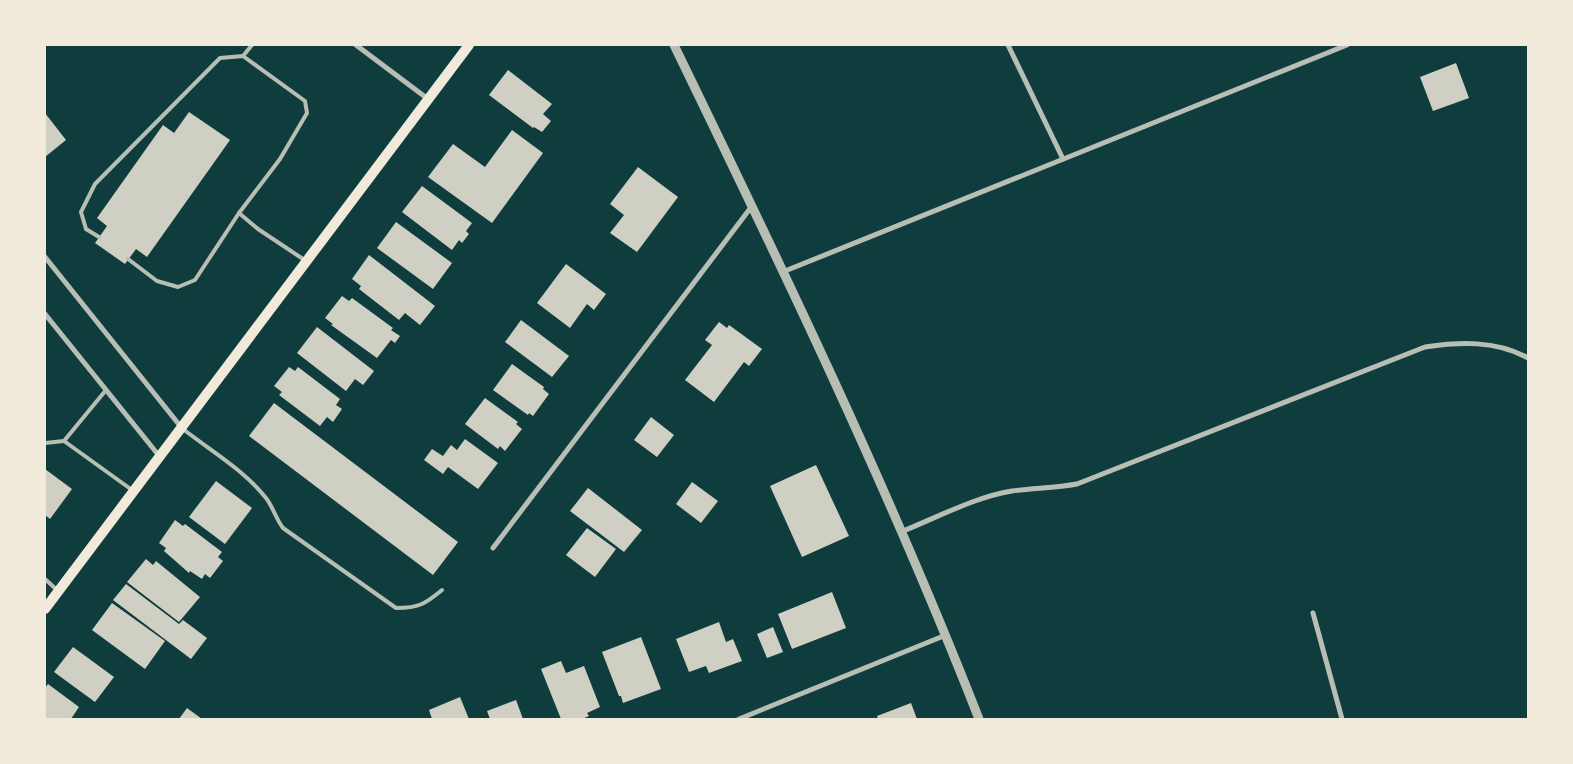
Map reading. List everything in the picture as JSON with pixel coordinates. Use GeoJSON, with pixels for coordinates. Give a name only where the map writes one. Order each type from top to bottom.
{"type":"FeatureCollection","features":[{"type":"Feature","properties":{"kind":"main road"},"geometry":{"type":"LineString","coordinates":[[45,609],[469,45]]}},
{"type":"Feature","properties":{"kind":"street"},"geometry":{"type":"LineString","coordinates":[[356,45],[428,100]]}},
{"type":"Feature","properties":{"kind":"street"},"geometry":{"type":"LineString","coordinates":[[674,45],[785,271],[903,531],[979,719]]}},
{"type":"Feature","properties":{"kind":"street"},"geometry":{"type":"LineString","coordinates":[[1008,45],[1063,159]]}},
{"type":"Feature","properties":{"kind":"street"},"geometry":{"type":"LineString","coordinates":[[785,271],[1343,46]]}},
{"type":"Feature","properties":{"kind":"street"},"geometry":{"type":"LineString","coordinates":[[493,548],[752,206]]}},
{"type":"Feature","properties":{"kind":"street"},"geometry":{"type":"LineString","coordinates":[[45,257],[181,427]]}},
{"type":"Feature","properties":{"kind":"street"},"geometry":{"type":"LineString","coordinates":[[45,314],[160,457]]}},
{"type":"Feature","properties":{"kind":"street"},"geometry":{"type":"LineString","coordinates":[[903,531],[987,497],[1012,492],[1048,490],[1077,484],[1425,348],[1456,343],[1487,344],[1519,353],[1528,358]]}},
{"type":"Feature","properties":{"kind":"street"},"geometry":{"type":"LineString","coordinates":[[1313,613],[1342,719]]}},
{"type":"Feature","properties":{"kind":"street"},"geometry":{"type":"LineString","coordinates":[[739,719],[946,635]]}},
{"type":"Feature","properties":{"kind":"lane"},"geometry":{"type":"LineString","coordinates":[[243,56],[252,45]]}},
{"type":"Feature","properties":{"kind":"lane"},"geometry":{"type":"LineString","coordinates":[[99,238],[86,229],[81,212],[95,184],[220,58],[243,56],[304,101],[308,113],[280,159],[239,213],[195,280],[178,287],[157,281],[128,259]]}},
{"type":"Feature","properties":{"kind":"lane"},"geometry":{"type":"LineString","coordinates":[[239,213],[258,229],[306,262]]}},
{"type":"Feature","properties":{"kind":"lane"},"geometry":{"type":"LineString","coordinates":[[64,441],[106,390]]}},
{"type":"Feature","properties":{"kind":"lane"},"geometry":{"type":"LineString","coordinates":[[181,427],[255,485],[268,500],[275,517],[283,528],[396,608],[412,608],[426,604],[442,590]]}},
{"type":"Feature","properties":{"kind":"lane"},"geometry":{"type":"LineString","coordinates":[[45,443],[64,441],[134,491]]}},
{"type":"Feature","properties":{"kind":"lane"},"geometry":{"type":"LineString","coordinates":[[45,579],[58,591]]}},
{"type":"Feature","properties":{"kind":"building"},"geometry":{"type":"Polygon","coordinates":[[[1456,63],[1469,98],[1433,111],[1420,77],[1456,63]]]}},
{"type":"Feature","properties":{"kind":"building"},"geometry":{"type":"Polygon","coordinates":[[[508,70],[552,104],[543,114],[551,121],[542,132],[533,128],[489,95],[508,70]]]}},
{"type":"Feature","properties":{"kind":"building"},"geometry":{"type":"Polygon","coordinates":[[[189,112],[230,140],[147,257],[136,249],[125,264],[95,243],[107,226],[97,218],[163,125],[174,133],[189,112]]]}},
{"type":"Feature","properties":{"kind":"building"},"geometry":{"type":"Polygon","coordinates":[[[45,113],[66,140],[45,157],[45,113]]]}},
{"type":"Feature","properties":{"kind":"building"},"geometry":{"type":"Polygon","coordinates":[[[512,130],[543,153],[492,223],[428,177],[453,144],[485,167],[512,130]]]}},
{"type":"Feature","properties":{"kind":"building"},"geometry":{"type":"Polygon","coordinates":[[[638,167],[678,197],[637,252],[610,233],[624,215],[610,204],[638,167]]]}},
{"type":"Feature","properties":{"kind":"building"},"geometry":{"type":"Polygon","coordinates":[[[422,186],[472,223],[466,231],[469,234],[462,243],[459,240],[452,250],[402,212],[422,186]]]}},
{"type":"Feature","properties":{"kind":"building"},"geometry":{"type":"Polygon","coordinates":[[[396,222],[452,263],[433,289],[377,248],[396,222]]]}},
{"type":"Feature","properties":{"kind":"building"},"geometry":{"type":"Polygon","coordinates":[[[369,255],[435,306],[420,325],[405,313],[399,320],[359,289],[361,286],[352,279],[369,255]]]}},
{"type":"Feature","properties":{"kind":"building"},"geometry":{"type":"Polygon","coordinates":[[[566,264],[606,294],[594,310],[587,304],[570,328],[537,303],[566,264]]]}},
{"type":"Feature","properties":{"kind":"building"},"geometry":{"type":"Polygon","coordinates":[[[342,296],[349,301],[352,298],[393,328],[391,330],[400,336],[395,343],[391,340],[377,358],[331,325],[333,324],[325,318],[342,296]]]}},
{"type":"Feature","properties":{"kind":"building"},"geometry":{"type":"Polygon","coordinates":[[[521,320],[569,356],[552,377],[505,342],[521,320]]]}},
{"type":"Feature","properties":{"kind":"building"},"geometry":{"type":"Polygon","coordinates":[[[719,322],[727,328],[729,325],[762,349],[749,366],[744,362],[714,402],[685,380],[712,345],[705,340],[719,322]]]}},
{"type":"Feature","properties":{"kind":"building"},"geometry":{"type":"Polygon","coordinates":[[[317,327],[374,371],[363,385],[355,379],[346,391],[297,353],[317,327]]]}},
{"type":"Feature","properties":{"kind":"building"},"geometry":{"type":"Polygon","coordinates":[[[512,364],[544,387],[543,389],[549,394],[533,416],[529,413],[528,415],[493,390],[512,364]]]}},
{"type":"Feature","properties":{"kind":"building"},"geometry":{"type":"Polygon","coordinates":[[[289,367],[295,371],[298,367],[340,399],[336,405],[342,409],[333,422],[327,417],[320,426],[279,395],[282,392],[274,386],[289,367]]]}},
{"type":"Feature","properties":{"kind":"building"},"geometry":{"type":"Polygon","coordinates":[[[485,398],[518,422],[516,424],[522,429],[505,451],[500,446],[498,449],[465,424],[485,398]]]}},
{"type":"Feature","properties":{"kind":"building"},"geometry":{"type":"Polygon","coordinates":[[[274,403],[458,542],[433,575],[249,436],[274,403]]]}},
{"type":"Feature","properties":{"kind":"building"},"geometry":{"type":"Polygon","coordinates":[[[651,417],[674,435],[657,457],[634,440],[651,417]]]}},
{"type":"Feature","properties":{"kind":"building"},"geometry":{"type":"Polygon","coordinates":[[[465,439],[498,463],[478,489],[448,467],[443,474],[424,460],[432,449],[443,456],[451,445],[457,450],[465,439]]]}},
{"type":"Feature","properties":{"kind":"building"},"geometry":{"type":"Polygon","coordinates":[[[816,465],[849,536],[802,557],[770,486],[816,465]]]}},
{"type":"Feature","properties":{"kind":"building"},"geometry":{"type":"Polygon","coordinates":[[[45,469],[72,489],[50,519],[45,515],[45,469]]]}},
{"type":"Feature","properties":{"kind":"building"},"geometry":{"type":"Polygon","coordinates":[[[216,481],[252,508],[225,544],[189,517],[216,481]]]}},
{"type":"Feature","properties":{"kind":"building"},"geometry":{"type":"Polygon","coordinates":[[[692,482],[718,501],[701,523],[676,504],[692,482]]]}},
{"type":"Feature","properties":{"kind":"building"},"geometry":{"type":"Polygon","coordinates":[[[588,488],[642,530],[624,552],[570,511],[588,488]]]}},
{"type":"Feature","properties":{"kind":"building"},"geometry":{"type":"Polygon","coordinates":[[[175,520],[183,526],[185,524],[222,552],[218,557],[223,561],[210,578],[205,574],[202,579],[190,571],[189,573],[164,551],[166,548],[159,543],[175,520]]]}},
{"type":"Feature","properties":{"kind":"building"},"geometry":{"type":"Polygon","coordinates":[[[587,528],[616,549],[595,577],[566,555],[587,528]]]}},
{"type":"Feature","properties":{"kind":"building"},"geometry":{"type":"Polygon","coordinates":[[[146,559],[153,565],[156,561],[200,597],[179,622],[127,582],[146,559]]]}},
{"type":"Feature","properties":{"kind":"building"},"geometry":{"type":"Polygon","coordinates":[[[126,584],[179,624],[183,620],[207,638],[191,659],[113,600],[126,584]]]}},
{"type":"Feature","properties":{"kind":"building"},"geometry":{"type":"Polygon","coordinates":[[[832,592],[846,628],[792,649],[778,614],[832,592]]]}},
{"type":"Feature","properties":{"kind":"building"},"geometry":{"type":"Polygon","coordinates":[[[112,603],[165,641],[145,669],[92,630],[112,603]]]}},
{"type":"Feature","properties":{"kind":"building"},"geometry":{"type":"Polygon","coordinates":[[[719,622],[726,642],[733,639],[742,661],[709,673],[706,666],[689,672],[676,639],[719,622]]]}},
{"type":"Feature","properties":{"kind":"building"},"geometry":{"type":"Polygon","coordinates":[[[773,627],[783,652],[767,658],[757,634],[773,627]]]}},
{"type":"Feature","properties":{"kind":"building"},"geometry":{"type":"Polygon","coordinates":[[[641,637],[661,689],[623,703],[602,652],[641,637]]]}},
{"type":"Feature","properties":{"kind":"building"},"geometry":{"type":"Polygon","coordinates":[[[73,647],[114,677],[95,702],[54,672],[73,647]]]}},
{"type":"Feature","properties":{"kind":"building"},"geometry":{"type":"Polygon","coordinates":[[[561,661],[566,673],[584,666],[600,707],[587,713],[589,716],[582,719],[561,719],[541,669],[561,661]]]}},
{"type":"Feature","properties":{"kind":"building"},"geometry":{"type":"Polygon","coordinates":[[[48,684],[79,707],[71,719],[45,719],[45,688],[48,684]]]}},
{"type":"Feature","properties":{"kind":"building"},"geometry":{"type":"Polygon","coordinates":[[[460,697],[469,719],[432,719],[429,710],[460,697]]]}},
{"type":"Feature","properties":{"kind":"building"},"geometry":{"type":"Polygon","coordinates":[[[516,700],[523,719],[490,719],[487,711],[516,700]]]}},
{"type":"Feature","properties":{"kind":"building"},"geometry":{"type":"Polygon","coordinates":[[[911,703],[917,719],[878,719],[877,716],[911,703]]]}},
{"type":"Feature","properties":{"kind":"building"},"geometry":{"type":"Polygon","coordinates":[[[187,708],[202,719],[179,719],[187,708]]]}}]}
